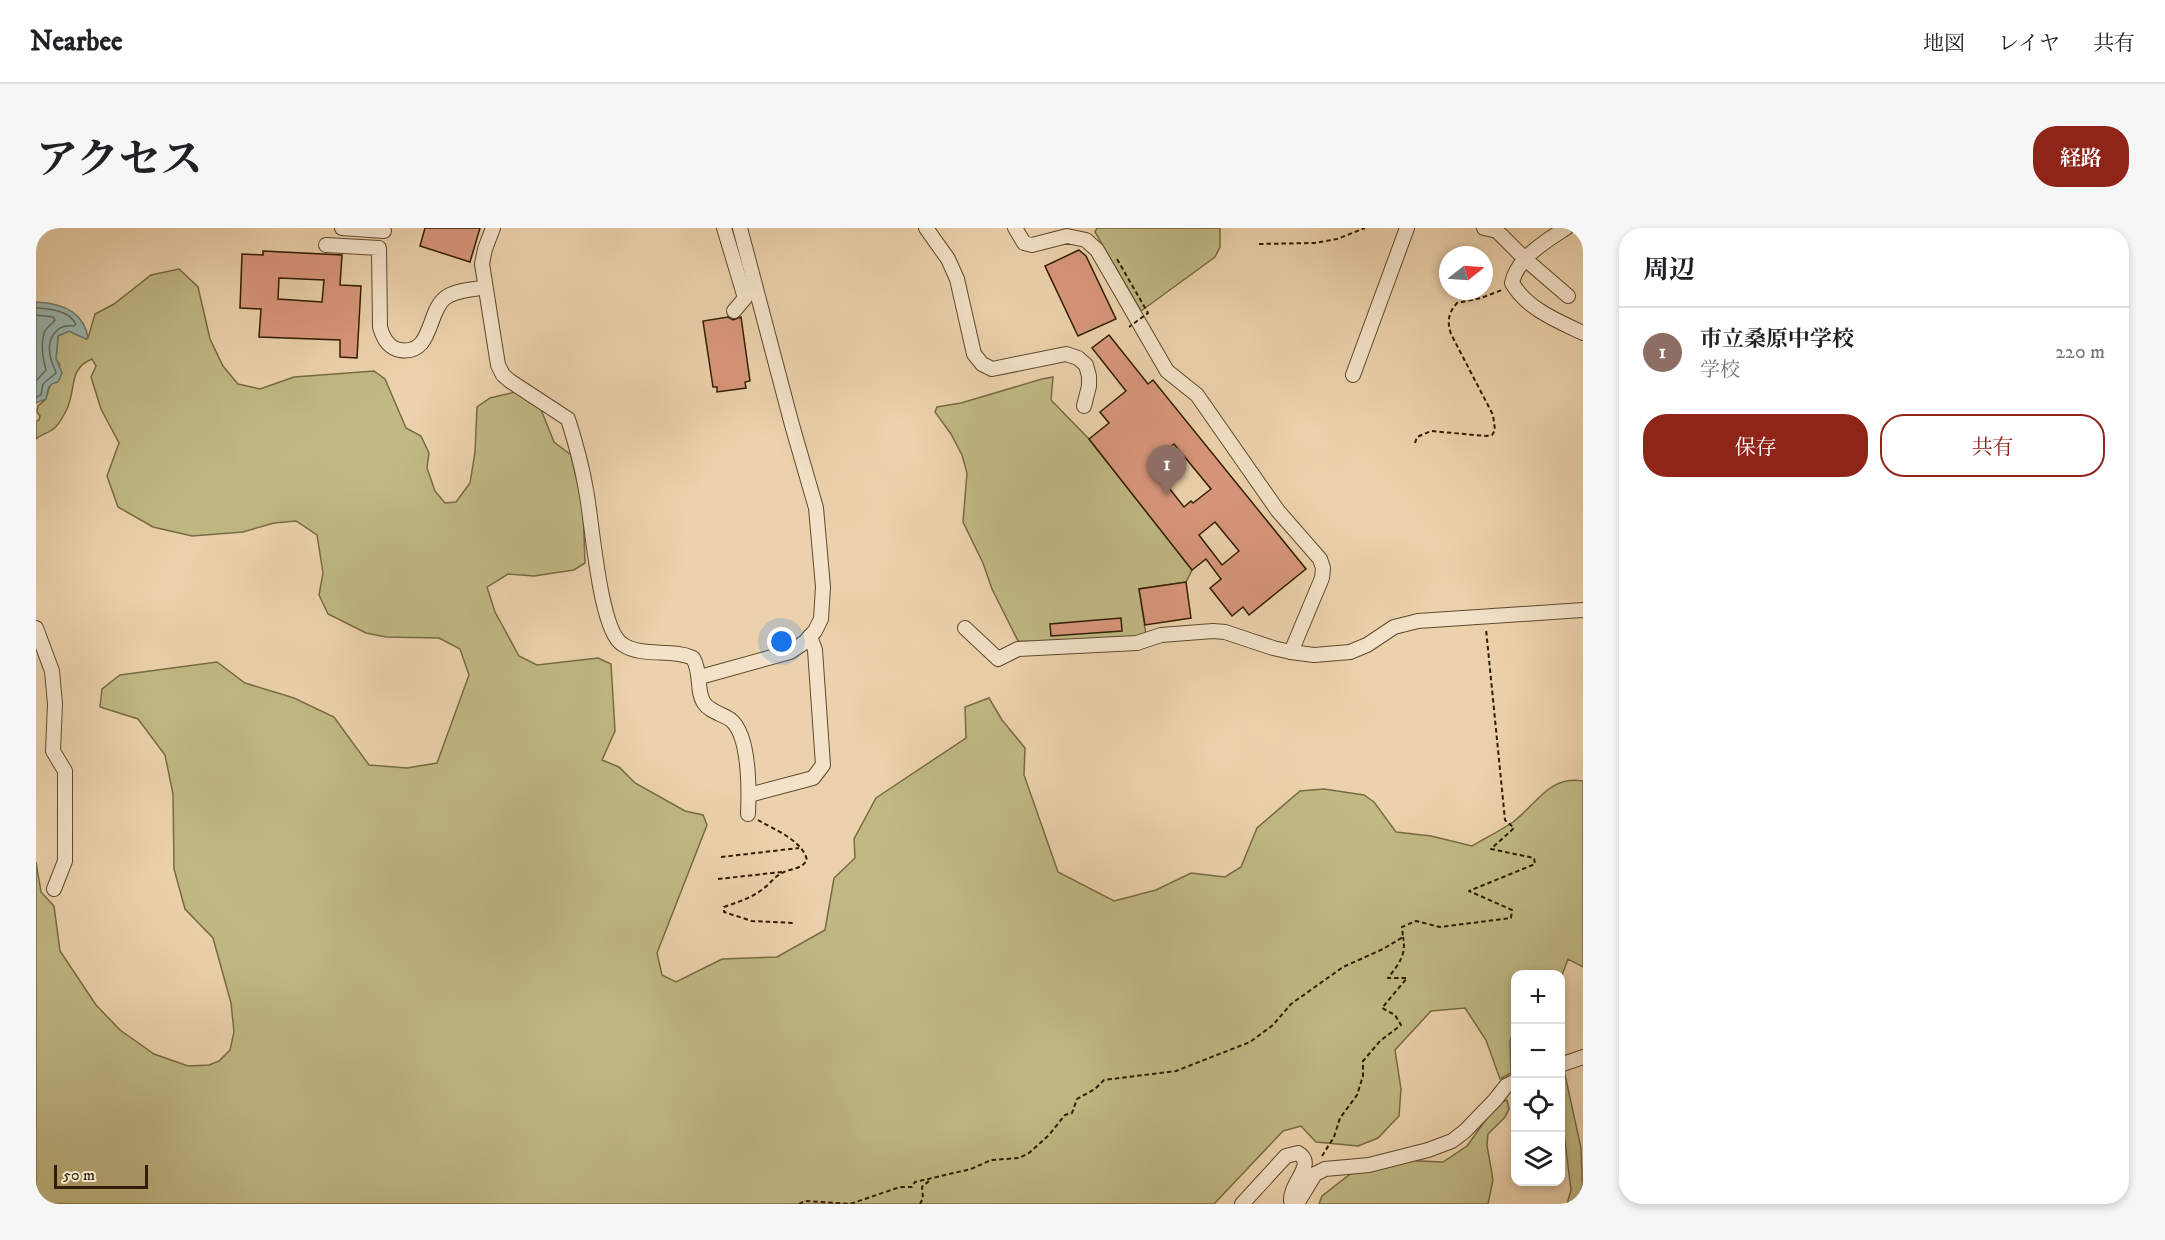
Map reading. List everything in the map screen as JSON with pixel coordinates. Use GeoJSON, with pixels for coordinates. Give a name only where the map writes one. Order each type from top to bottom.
{"type":"FeatureCollection","features":[{"type":"Feature","properties":{"kind":"street"},"geometry":{"type":"LineString","coordinates":[[342,228],[384,231]]}},
{"type":"Feature","properties":{"kind":"street"},"geometry":{"type":"LineString","coordinates":[[493,228],[484,249],[482,264],[498,366],[503,375],[568,418],[586,490],[594,557],[613,633],[620,643],[629,648],[649,652],[672,652],[693,658],[698,666],[703,701],[708,707],[732,721],[742,737],[749,795],[748,814]]}},
{"type":"Feature","properties":{"kind":"street"},"geometry":{"type":"LineString","coordinates":[[724,228],[746,298],[734,311]]}},
{"type":"Feature","properties":{"kind":"street"},"geometry":{"type":"LineString","coordinates":[[700,676],[790,652],[810,636],[821,619],[823,586],[816,508],[740,228]]}},
{"type":"Feature","properties":{"kind":"street"},"geometry":{"type":"LineString","coordinates":[[926,228],[948,259],[957,279],[974,354],[982,364],[992,369],[1066,354],[1078,358],[1086,365],[1089,376],[1084,406]]}},
{"type":"Feature","properties":{"kind":"street"},"geometry":{"type":"LineString","coordinates":[[1015,228],[1024,243],[1032,245],[1067,236],[1086,240],[1097,250],[1167,371],[1197,394],[1278,511],[1320,559],[1323,568],[1322,578],[1291,652]]}},
{"type":"Feature","properties":{"kind":"street"},"geometry":{"type":"LineString","coordinates":[[1353,375],[1407,228]]}},
{"type":"Feature","properties":{"kind":"street"},"geometry":{"type":"LineString","coordinates":[[1484,228],[1497,231],[1568,296]]}},
{"type":"Feature","properties":{"kind":"street"},"geometry":{"type":"LineString","coordinates":[[1563,229],[1525,259],[1514,274],[1514,285],[1535,307],[1583,333]]}},
{"type":"Feature","properties":{"kind":"street"},"geometry":{"type":"LineString","coordinates":[[326,245],[379,248],[380,327],[389,345],[397,350],[416,347],[423,341],[436,309],[444,299],[453,294],[485,287]]}},
{"type":"Feature","properties":{"kind":"street"},"geometry":{"type":"LineString","coordinates":[[965,628],[998,659],[1018,649],[1137,642],[1161,635],[1213,631],[1225,632],[1291,652],[1314,655],[1350,652],[1367,645],[1394,627],[1407,623],[1445,618],[1583,610]]}},
{"type":"Feature","properties":{"kind":"street"},"geometry":{"type":"LineString","coordinates":[[36,628],[52,671],[55,704],[53,751],[65,771],[65,861],[54,889]]}},
{"type":"Feature","properties":{"kind":"street"},"geometry":{"type":"LineString","coordinates":[[749,795],[813,778],[823,765],[815,650],[810,636]]}},
{"type":"Feature","properties":{"kind":"street"},"geometry":{"type":"LineString","coordinates":[[1565,1063],[1583,1057]]}},
{"type":"Feature","properties":{"kind":"street"},"geometry":{"type":"LineString","coordinates":[[1242,1204],[1286,1156],[1298,1153],[1303,1155],[1306,1162],[1305,1168],[1293,1186],[1291,1201],[1294,1204],[1298,1202],[1315,1174],[1325,1169],[1369,1165],[1428,1150],[1452,1141],[1465,1131],[1511,1083]]}},
{"type":"Feature","properties":{"kind":"path"},"geometry":{"type":"LineString","coordinates":[[1259,244],[1315,243],[1337,239],[1365,228]]}},
{"type":"Feature","properties":{"kind":"path"},"geometry":{"type":"LineString","coordinates":[[1117,259],[1148,313],[1129,327]]}},
{"type":"Feature","properties":{"kind":"path"},"geometry":{"type":"LineString","coordinates":[[1415,443],[1417,437],[1431,431],[1492,435],[1495,430],[1493,415],[1451,334],[1448,318],[1457,303],[1481,298],[1514,285]]}},
{"type":"Feature","properties":{"kind":"path"},"geometry":{"type":"LineString","coordinates":[[1305,1168],[1314,1168],[1334,1137],[1340,1118],[1358,1095],[1363,1076],[1363,1060],[1380,1041],[1401,1025],[1395,1015],[1382,1008],[1407,978],[1388,978],[1401,962],[1405,946],[1402,927],[1416,921],[1440,927],[1511,918],[1512,910],[1469,891],[1535,864],[1534,858],[1491,849],[1514,828],[1505,820],[1485,616]]}},
{"type":"Feature","properties":{"kind":"path"},"geometry":{"type":"LineString","coordinates":[[718,879],[782,872],[805,865],[806,854],[791,839],[748,814]]}},
{"type":"Feature","properties":{"kind":"path"},"geometry":{"type":"LineString","coordinates":[[721,857],[799,848]]}},
{"type":"Feature","properties":{"kind":"path"},"geometry":{"type":"LineString","coordinates":[[782,872],[762,890],[745,900],[724,907],[723,910],[728,914],[752,921],[794,923]]}},
{"type":"Feature","properties":{"kind":"path"},"geometry":{"type":"LineString","coordinates":[[799,1204],[805,1201],[850,1204],[900,1187],[912,1187],[915,1182],[971,1169],[991,1160],[1019,1158],[1029,1153],[1049,1135],[1065,1115],[1072,1113],[1077,1099],[1095,1089],[1104,1080],[1176,1071],[1250,1042],[1274,1025],[1291,1004],[1342,967],[1383,949],[1403,937]]}},
{"type":"Feature","properties":{"kind":"path"},"geometry":{"type":"LineString","coordinates":[[920,1204],[923,1198],[922,1187],[930,1180]]}},
{"type":"Feature","properties":{"kind":"shaded area"},"geometry":{"type":"Polygon","coordinates":[[[1097,228],[1220,228],[1220,247],[1215,257],[1141,311],[1095,232],[1097,228]]]}},
{"type":"Feature","properties":{"kind":"shaded area"},"geometry":{"type":"Polygon","coordinates":[[[179,269],[198,287],[210,339],[223,366],[238,384],[260,389],[294,377],[374,371],[385,379],[406,428],[421,436],[429,453],[427,468],[435,491],[445,503],[456,502],[470,483],[475,452],[477,407],[490,398],[515,392],[540,407],[554,442],[571,455],[583,507],[585,563],[574,570],[534,576],[508,574],[487,587],[495,612],[519,656],[537,665],[598,658],[611,664],[615,731],[602,760],[619,767],[635,783],[685,811],[703,815],[707,825],[657,953],[662,975],[676,982],[722,959],[777,957],[825,930],[834,878],[855,858],[854,839],[876,798],[966,738],[965,707],[989,698],[1002,720],[1025,748],[1024,775],[1058,872],[1114,901],[1156,890],[1191,873],[1225,877],[1241,867],[1257,828],[1300,791],[1324,789],[1364,795],[1374,802],[1396,832],[1431,836],[1472,846],[1513,822],[1552,787],[1571,780],[1583,781],[1583,967],[1568,959],[1564,970],[1511,970],[1511,1073],[1500,1079],[1486,1040],[1465,1008],[1431,1011],[1395,1050],[1401,1089],[1399,1116],[1378,1138],[1358,1146],[1316,1142],[1301,1126],[1283,1131],[1214,1204],[36,1204],[36,862],[41,892],[54,906],[60,951],[96,1005],[120,1030],[154,1054],[188,1066],[209,1065],[219,1061],[230,1050],[234,1032],[231,1003],[213,938],[185,909],[174,869],[173,794],[165,755],[138,719],[100,707],[102,689],[120,675],[217,662],[245,683],[294,698],[334,717],[369,765],[407,768],[437,763],[469,675],[460,649],[439,638],[386,637],[366,633],[328,614],[319,595],[323,573],[317,535],[296,521],[274,523],[243,532],[192,536],[153,527],[118,507],[107,476],[119,443],[101,409],[91,377],[96,366],[92,359],[79,369],[69,403],[60,422],[52,430],[36,439],[36,421],[40,416],[37,412],[38,406],[46,399],[60,365],[56,359],[58,336],[69,331],[88,338],[95,314],[114,304],[151,275],[179,269]]]}},
{"type":"Feature","properties":{"kind":"shaded area"},"geometry":{"type":"Polygon","coordinates":[[[1053,377],[1051,400],[1089,439],[1192,570],[1186,582],[1139,589],[1146,635],[1133,638],[1018,641],[963,522],[967,473],[962,455],[951,434],[935,412],[937,407],[961,403],[1053,377]]]}},
{"type":"Feature","properties":{"kind":"shaded area"},"geometry":{"type":"Polygon","coordinates":[[[1565,1075],[1581,1148],[1583,1204],[1567,1204],[1571,1190],[1565,1142],[1565,1075]]]}},
{"type":"Feature","properties":{"kind":"shaded area"},"geometry":{"type":"Polygon","coordinates":[[[1507,1100],[1509,1109],[1505,1117],[1488,1134],[1487,1145],[1493,1180],[1488,1204],[1319,1204],[1322,1196],[1358,1168],[1396,1160],[1443,1162],[1467,1146],[1498,1103],[1507,1100]]]}},
{"type":"Feature","properties":{"kind":"water"},"geometry":{"type":"Polygon","coordinates":[[[36,302],[54,304],[70,310],[82,321],[88,338],[69,331],[58,336],[56,359],[62,373],[58,382],[49,388],[46,399],[36,403],[36,302]]]}},
{"type":"Feature","properties":{"kind":"building"},"geometry":{"type":"Polygon","coordinates":[[[425,228],[480,228],[470,262],[420,246],[425,228]]]}},
{"type":"Feature","properties":{"kind":"building"},"geometry":{"type":"Polygon","coordinates":[[[1079,250],[1086,256],[1116,319],[1078,336],[1045,266],[1079,250]]]}},
{"type":"Feature","properties":{"kind":"building"},"geometry":{"type":"Polygon","coordinates":[[[263,251],[342,255],[340,285],[361,286],[357,358],[340,357],[340,340],[259,337],[261,309],[240,308],[242,254],[263,255],[263,251]],[[279,278],[278,299],[322,302],[324,280],[279,278]]]}},
{"type":"Feature","properties":{"kind":"building"},"geometry":{"type":"Polygon","coordinates":[[[728,317],[733,320],[741,317],[750,381],[745,382],[746,388],[717,392],[717,387],[713,387],[703,321],[728,317]]]}},
{"type":"Feature","properties":{"kind":"building"},"geometry":{"type":"Polygon","coordinates":[[[1109,335],[1148,384],[1153,380],[1306,569],[1249,615],[1243,607],[1232,616],[1210,588],[1221,579],[1206,559],[1192,570],[1089,439],[1109,423],[1100,412],[1126,391],[1092,348],[1109,335]],[[1174,444],[1150,464],[1184,507],[1211,489],[1174,444]],[[1215,522],[1199,535],[1222,565],[1239,551],[1215,522]]]}},
{"type":"Feature","properties":{"kind":"building"},"geometry":{"type":"Polygon","coordinates":[[[1186,582],[1191,618],[1145,625],[1139,589],[1186,582]]]}},
{"type":"Feature","properties":{"kind":"building"},"geometry":{"type":"Polygon","coordinates":[[[1121,618],[1122,631],[1051,636],[1050,624],[1121,618]]]}},
{"type":"Feature","properties":{"kind":"place","name":"市立桑原中学校"},"geometry":{"type":"Point","coordinates":[1167,495]}}]}
